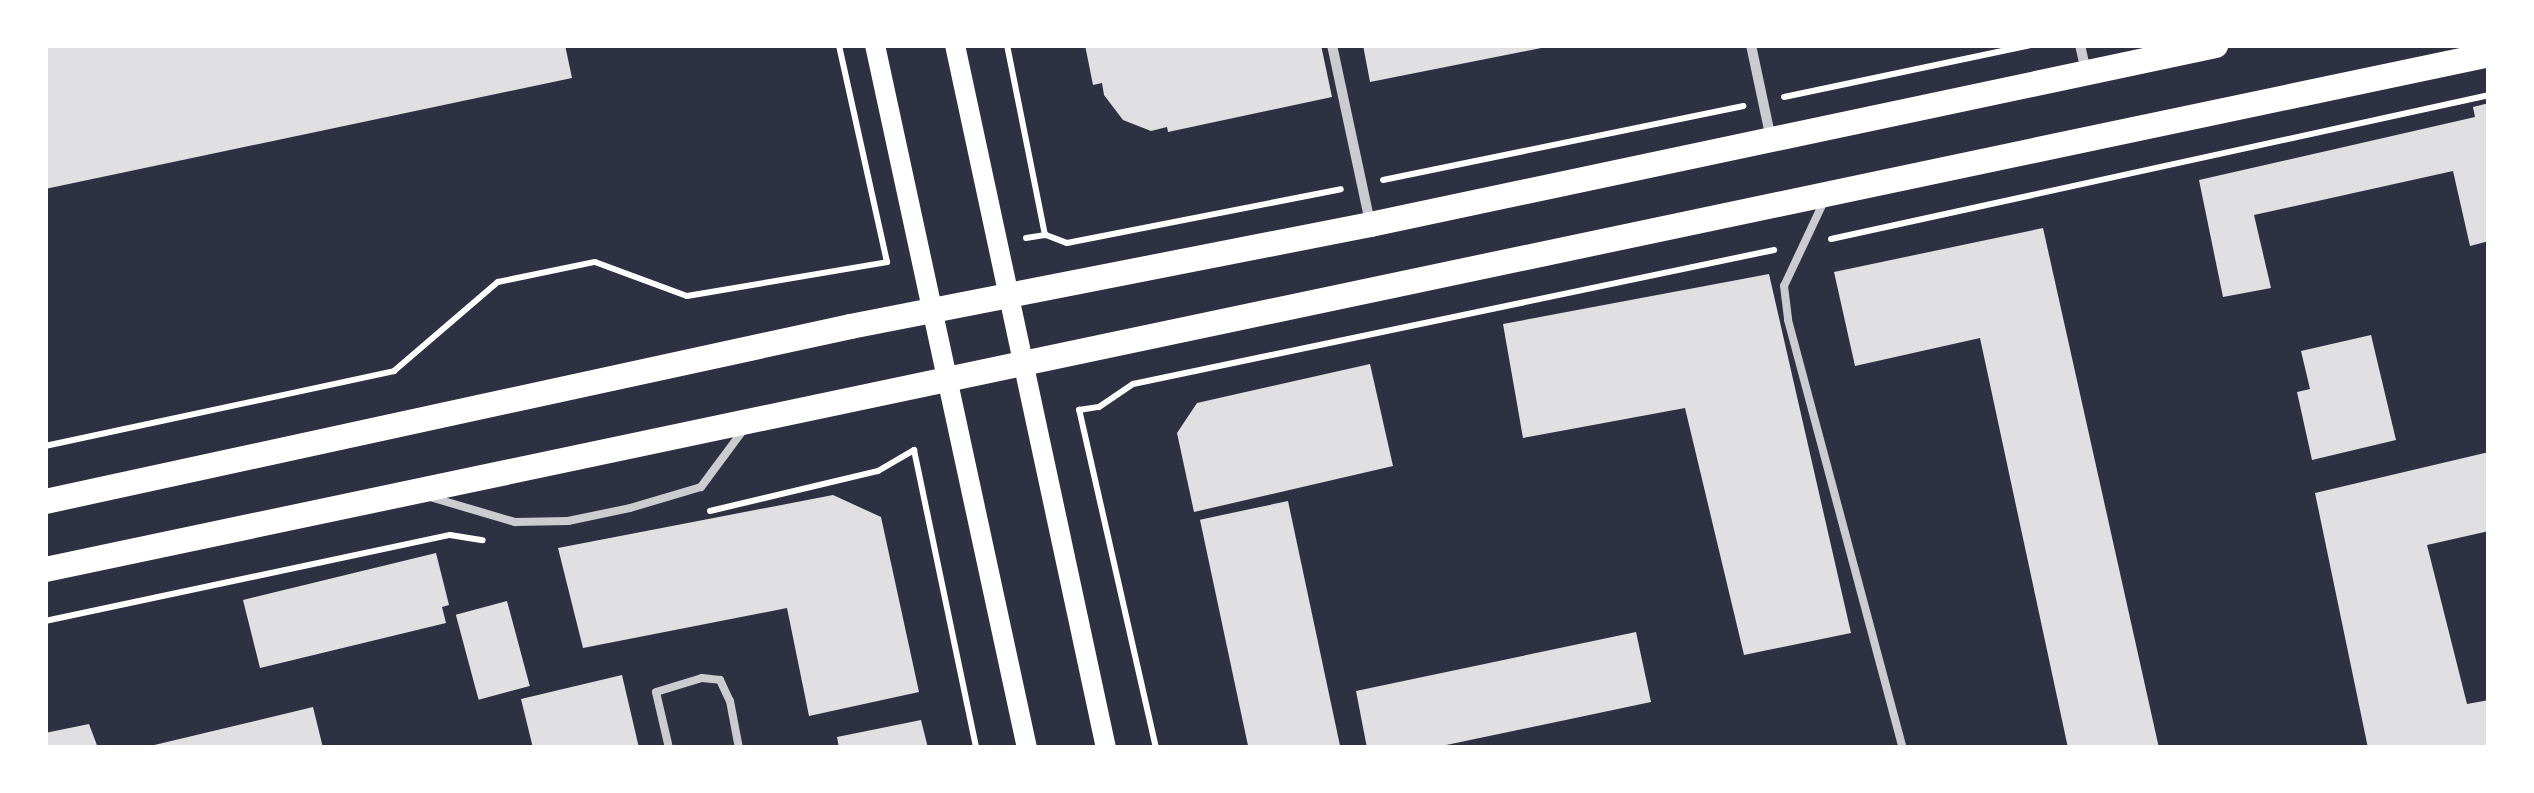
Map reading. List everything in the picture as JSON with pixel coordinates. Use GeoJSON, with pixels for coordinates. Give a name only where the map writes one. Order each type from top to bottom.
{"type":"FeatureCollection","features":[{"type":"Feature","properties":{"kind":"main road"},"geometry":{"type":"LineString","coordinates":[[875,45],[1027,748]]}},
{"type":"Feature","properties":{"kind":"main road"},"geometry":{"type":"LineString","coordinates":[[955,45],[1106,748]]}},
{"type":"Feature","properties":{"kind":"main road"},"geometry":{"type":"LineString","coordinates":[[45,501],[932,310],[1370,224],[2215,45]]}},
{"type":"Feature","properties":{"kind":"main road"},"geometry":{"type":"LineString","coordinates":[[45,569],[2489,54]]}},
{"type":"Feature","properties":{"kind":"street"},"geometry":{"type":"LineString","coordinates":[[1332,45],[1370,224]]}},
{"type":"Feature","properties":{"kind":"street"},"geometry":{"type":"LineString","coordinates":[[1751,45],[1771,140]]}},
{"type":"Feature","properties":{"kind":"street"},"geometry":{"type":"LineString","coordinates":[[2080,45],[2086,72]]}},
{"type":"Feature","properties":{"kind":"lane"},"geometry":{"type":"LineString","coordinates":[[1827,195],[1784,286],[1788,320],[1903,748]]}},
{"type":"Feature","properties":{"kind":"lane"},"geometry":{"type":"LineString","coordinates":[[411,492],[514,522],[568,521],[701,487],[749,422]]}},
{"type":"Feature","properties":{"kind":"lane"},"geometry":{"type":"LineString","coordinates":[[669,748],[656,692],[702,678],[720,680],[730,701],[739,748]]}},
{"type":"Feature","properties":{"kind":"path"},"geometry":{"type":"LineString","coordinates":[[45,446],[394,371],[498,282],[594,262],[687,296],[887,262],[839,45]]}},
{"type":"Feature","properties":{"kind":"path"},"geometry":{"type":"LineString","coordinates":[[1007,45],[1046,235]]}},
{"type":"Feature","properties":{"kind":"path"},"geometry":{"type":"LineString","coordinates":[[1020,239],[1046,235],[1067,243],[2030,45]]}},
{"type":"Feature","properties":{"kind":"path"},"geometry":{"type":"LineString","coordinates":[[1099,407],[1079,410],[1156,748]]}},
{"type":"Feature","properties":{"kind":"path"},"geometry":{"type":"LineString","coordinates":[[703,513],[878,471],[914,450],[976,748]]}},
{"type":"Feature","properties":{"kind":"path"},"geometry":{"type":"LineString","coordinates":[[45,622],[450,535],[489,541]]}},
{"type":"Feature","properties":{"kind":"building"},"geometry":{"type":"Polygon","coordinates":[[[45,45],[565,45],[572,78],[45,189],[45,45]]]}},
{"type":"Feature","properties":{"kind":"building"},"geometry":{"type":"Polygon","coordinates":[[[1085,45],[1321,45],[1332,97],[1168,132],[1167,127],[1151,131],[1123,120],[1104,95],[1102,83],[1093,85],[1085,45]]]}},
{"type":"Feature","properties":{"kind":"building"},"geometry":{"type":"Polygon","coordinates":[[[1363,45],[1546,45],[1546,47],[1370,82],[1363,45]]]}},
{"type":"Feature","properties":{"kind":"building"},"geometry":{"type":"Polygon","coordinates":[[[2489,103],[2489,241],[2470,246],[2453,171],[2254,215],[2271,288],[2223,297],[2199,180],[2475,117],[2473,107],[2489,103]]]}},
{"type":"Feature","properties":{"kind":"building"},"geometry":{"type":"Polygon","coordinates":[[[2043,228],[2159,748],[2068,748],[1980,338],[1855,366],[1834,272],[2043,228]]]}},
{"type":"Feature","properties":{"kind":"building"},"geometry":{"type":"Polygon","coordinates":[[[1769,274],[1851,633],[1744,655],[1685,408],[1523,438],[1503,324],[1769,274]]]}},
{"type":"Feature","properties":{"kind":"building"},"geometry":{"type":"Polygon","coordinates":[[[2371,335],[2396,440],[2312,460],[2297,392],[2310,389],[2301,351],[2371,335]]]}},
{"type":"Feature","properties":{"kind":"building"},"geometry":{"type":"Polygon","coordinates":[[[1370,364],[1393,466],[1194,512],[1177,433],[1197,403],[1370,364]]]}},
{"type":"Feature","properties":{"kind":"building"},"geometry":{"type":"Polygon","coordinates":[[[2489,452],[2489,531],[2427,545],[2467,704],[2489,700],[2489,748],[2368,748],[2315,493],[2489,452]]]}},
{"type":"Feature","properties":{"kind":"building"},"geometry":{"type":"Polygon","coordinates":[[[833,495],[881,517],[919,692],[809,716],[787,608],[583,648],[558,548],[833,495]]]}},
{"type":"Feature","properties":{"kind":"building"},"geometry":{"type":"Polygon","coordinates":[[[1288,501],[1341,748],[1248,748],[1200,520],[1288,501]]]}},
{"type":"Feature","properties":{"kind":"building"},"geometry":{"type":"Polygon","coordinates":[[[436,553],[449,605],[442,607],[446,623],[260,668],[243,600],[436,553]]]}},
{"type":"Feature","properties":{"kind":"building"},"geometry":{"type":"Polygon","coordinates":[[[507,601],[530,686],[479,700],[456,615],[507,601]]]}},
{"type":"Feature","properties":{"kind":"building"},"geometry":{"type":"Polygon","coordinates":[[[1636,632],[1651,702],[1432,748],[1367,748],[1356,691],[1636,632]]]}},
{"type":"Feature","properties":{"kind":"building"},"geometry":{"type":"Polygon","coordinates":[[[622,675],[639,748],[533,748],[521,699],[622,675]]]}},
{"type":"Feature","properties":{"kind":"building"},"geometry":{"type":"Polygon","coordinates":[[[313,707],[323,748],[146,747],[313,707]]]}},
{"type":"Feature","properties":{"kind":"building"},"geometry":{"type":"Polygon","coordinates":[[[921,720],[928,748],[839,748],[837,737],[921,720]]]}},
{"type":"Feature","properties":{"kind":"building"},"geometry":{"type":"Polygon","coordinates":[[[89,724],[98,748],[45,748],[45,733],[89,724]]]}}]}
